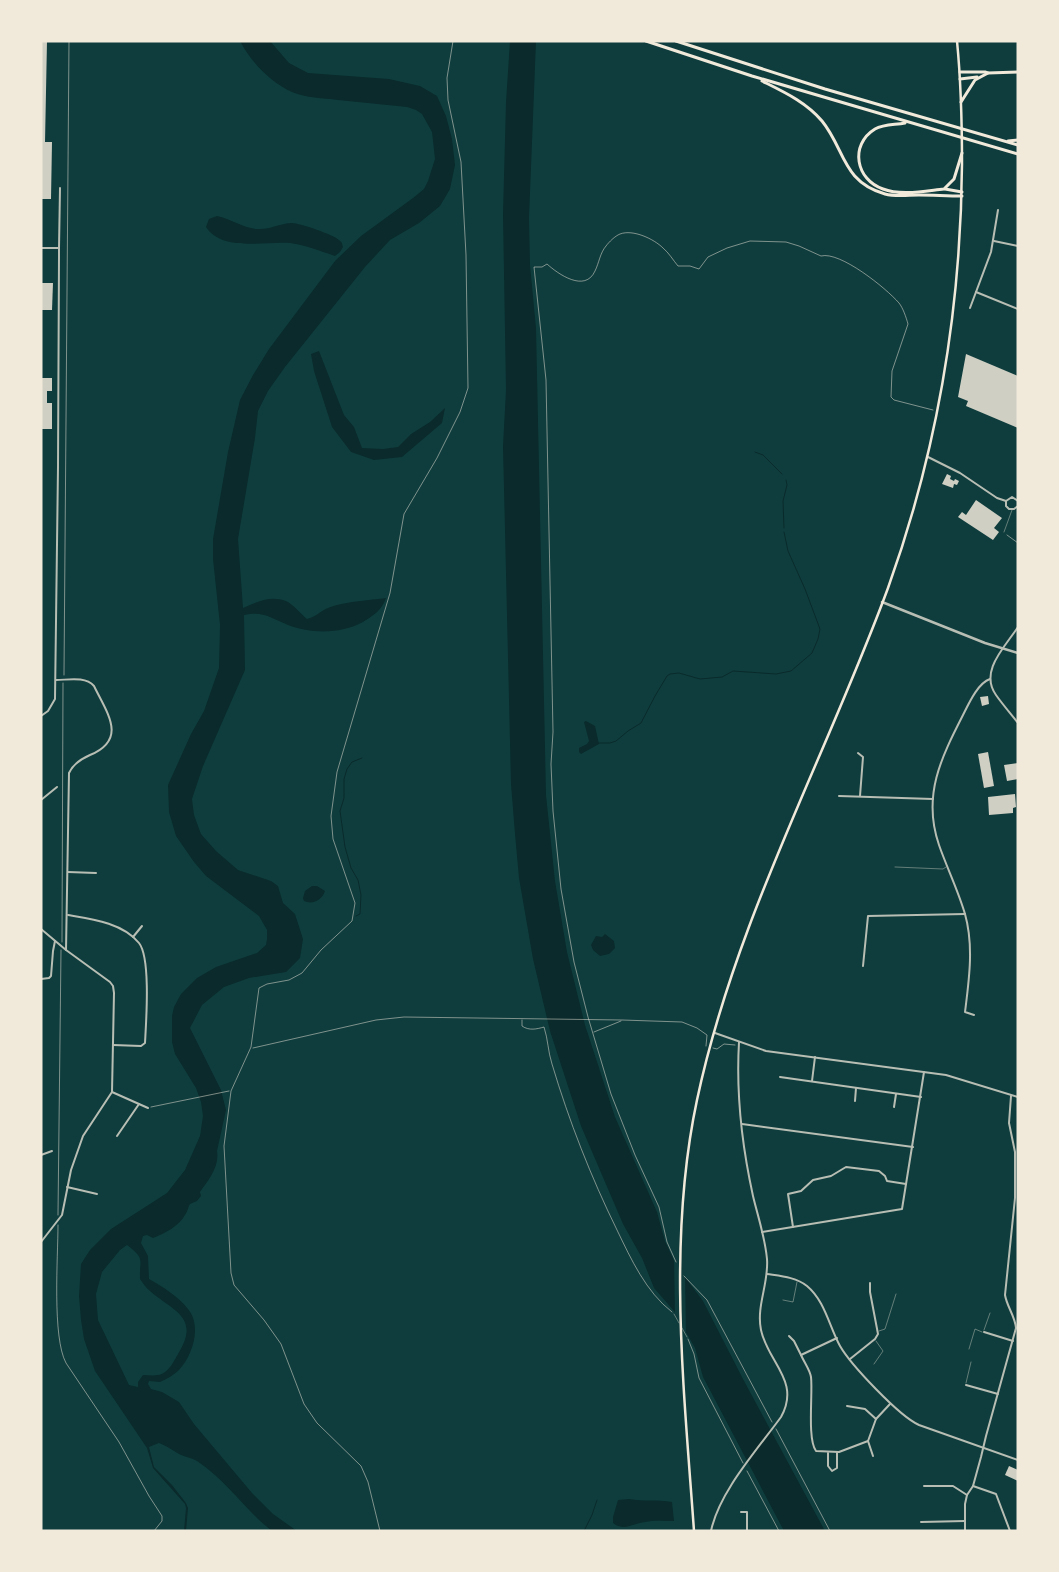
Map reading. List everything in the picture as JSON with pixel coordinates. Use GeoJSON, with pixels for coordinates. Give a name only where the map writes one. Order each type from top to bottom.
{"type":"FeatureCollection","features":[{"type":"Feature","properties":{"kind":"highway"},"geometry":{"type":"LineString","coordinates":[[646,41],[752,76],[1018,154]]}},
{"type":"Feature","properties":{"kind":"highway"},"geometry":{"type":"LineString","coordinates":[[676,41],[810,85],[1018,145]]}},
{"type":"Feature","properties":{"kind":"highway"},"geometry":{"type":"LineString","coordinates":[[960,72],[1018,72]]}},
{"type":"Feature","properties":{"kind":"highway"},"geometry":{"type":"LineString","coordinates":[[960,79],[978,77],[988,73]]}},
{"type":"Feature","properties":{"kind":"highway"},"geometry":{"type":"LineString","coordinates":[[752,76],[802,102],[817,115],[826,127],[847,166],[861,181],[871,188],[893,195],[962,194]]}},
{"type":"Feature","properties":{"kind":"highway"},"geometry":{"type":"LineString","coordinates":[[961,102],[970,86],[978,77]]}},
{"type":"Feature","properties":{"kind":"highway"},"geometry":{"type":"LineString","coordinates":[[907,122],[882,126],[868,135],[860,146],[861,172],[871,183],[892,192],[944,189],[962,194]]}},
{"type":"Feature","properties":{"kind":"highway"},"geometry":{"type":"LineString","coordinates":[[1005,141],[1018,140]]}},
{"type":"Feature","properties":{"kind":"highway"},"geometry":{"type":"LineString","coordinates":[[944,189],[954,179],[962,151]]}},
{"type":"Feature","properties":{"kind":"main road"},"geometry":{"type":"LineString","coordinates":[[694,1531],[682,1364],[679,1264],[686,1167],[697,1101],[715,1033],[745,937],[882,602],[908,526],[926,456],[937,411],[957,282],[962,194],[962,151],[960,72],[957,41]]}},
{"type":"Feature","properties":{"kind":"street"},"geometry":{"type":"LineString","coordinates":[[41,716],[48,711],[55,699],[56,680],[58,248],[60,188]]}},
{"type":"Feature","properties":{"kind":"street"},"geometry":{"type":"LineString","coordinates":[[970,308],[994,241],[998,210]]}},
{"type":"Feature","properties":{"kind":"street"},"geometry":{"type":"LineString","coordinates":[[994,241],[1018,246]]}},
{"type":"Feature","properties":{"kind":"street"},"geometry":{"type":"LineString","coordinates":[[41,248],[58,248]]}},
{"type":"Feature","properties":{"kind":"street"},"geometry":{"type":"LineString","coordinates":[[975,292],[1018,309]]}},
{"type":"Feature","properties":{"kind":"street"},"geometry":{"type":"LineString","coordinates":[[926,456],[951,467],[997,498],[1006,501]]}},
{"type":"Feature","properties":{"kind":"street"},"geometry":{"type":"LineString","coordinates":[[1006,501],[1009,497],[1017,499]]}},
{"type":"Feature","properties":{"kind":"street"},"geometry":{"type":"LineString","coordinates":[[1006,501],[1006,506],[1012,510],[1018,506]]}},
{"type":"Feature","properties":{"kind":"street"},"geometry":{"type":"LineString","coordinates":[[882,602],[953,631],[1018,653]]}},
{"type":"Feature","properties":{"kind":"street"},"geometry":{"type":"LineString","coordinates":[[1018,627],[993,665],[990,679],[996,695],[1018,723]]}},
{"type":"Feature","properties":{"kind":"street"},"geometry":{"type":"LineString","coordinates":[[974,1015],[965,1012],[970,940],[965,914],[935,830],[933,799],[938,770],[948,746],[976,693],[984,682],[990,679]]}},
{"type":"Feature","properties":{"kind":"street"},"geometry":{"type":"LineString","coordinates":[[56,680],[86,680],[94,686],[110,719],[112,731],[106,746],[78,762],[69,773],[66,950]]}},
{"type":"Feature","properties":{"kind":"street"},"geometry":{"type":"LineString","coordinates":[[858,753],[862,757],[860,796]]}},
{"type":"Feature","properties":{"kind":"street"},"geometry":{"type":"LineString","coordinates":[[41,800],[57,787]]}},
{"type":"Feature","properties":{"kind":"street"},"geometry":{"type":"LineString","coordinates":[[839,796],[933,799]]}},
{"type":"Feature","properties":{"kind":"street"},"geometry":{"type":"LineString","coordinates":[[68,872],[96,873]]}},
{"type":"Feature","properties":{"kind":"street"},"geometry":{"type":"LineString","coordinates":[[862,966],[868,916],[965,914]]}},
{"type":"Feature","properties":{"kind":"street"},"geometry":{"type":"LineString","coordinates":[[67,915],[108,924],[133,937],[140,944],[144,954],[146,978],[145,1043],[141,1046],[113,1045]]}},
{"type":"Feature","properties":{"kind":"street"},"geometry":{"type":"LineString","coordinates":[[133,937],[142,926]]}},
{"type":"Feature","properties":{"kind":"street"},"geometry":{"type":"LineString","coordinates":[[41,929],[113,986],[112,1092],[83,1136],[67,1188],[62,1215],[41,1242]]}},
{"type":"Feature","properties":{"kind":"street"},"geometry":{"type":"LineString","coordinates":[[41,979],[51,976],[55,940]]}},
{"type":"Feature","properties":{"kind":"street"},"geometry":{"type":"LineString","coordinates":[[715,1033],[766,1050],[953,1077],[1018,1097]]}},
{"type":"Feature","properties":{"kind":"street"},"geometry":{"type":"LineString","coordinates":[[711,1531],[718,1509],[786,1406],[788,1389],[784,1375],[766,1346],[760,1325],[760,1312],[767,1274],[766,1252],[753,1194],[742,1124],[739,1097],[739,1042]]}},
{"type":"Feature","properties":{"kind":"street"},"geometry":{"type":"LineString","coordinates":[[812,1082],[815,1056]]}},
{"type":"Feature","properties":{"kind":"street"},"geometry":{"type":"LineString","coordinates":[[762,1232],[902,1209],[924,1072]]}},
{"type":"Feature","properties":{"kind":"street"},"geometry":{"type":"LineString","coordinates":[[780,1077],[921,1096]]}},
{"type":"Feature","properties":{"kind":"street"},"geometry":{"type":"LineString","coordinates":[[855,1100],[856,1088]]}},
{"type":"Feature","properties":{"kind":"street"},"geometry":{"type":"LineString","coordinates":[[112,1092],[148,1108]]}},
{"type":"Feature","properties":{"kind":"street"},"geometry":{"type":"LineString","coordinates":[[894,1107],[896,1094]]}},
{"type":"Feature","properties":{"kind":"street"},"geometry":{"type":"LineString","coordinates":[[965,1531],[967,1495],[972,1486],[1014,1341],[1016,1328],[1014,1317],[1007,1305],[1005,1295],[1015,1198],[1014,1152],[1008,1113],[1011,1096]]}},
{"type":"Feature","properties":{"kind":"street"},"geometry":{"type":"LineString","coordinates":[[116,1136],[139,1104]]}},
{"type":"Feature","properties":{"kind":"street"},"geometry":{"type":"LineString","coordinates":[[742,1124],[913,1147]]}},
{"type":"Feature","properties":{"kind":"street"},"geometry":{"type":"LineString","coordinates":[[41,1155],[52,1151]]}},
{"type":"Feature","properties":{"kind":"street"},"geometry":{"type":"LineString","coordinates":[[793,1227],[788,1194],[801,1191],[814,1180],[827,1178],[843,1168],[879,1171],[885,1176],[887,1181],[906,1184]]}},
{"type":"Feature","properties":{"kind":"street"},"geometry":{"type":"LineString","coordinates":[[67,1188],[97,1194]]}},
{"type":"Feature","properties":{"kind":"street"},"geometry":{"type":"LineString","coordinates":[[767,1274],[798,1280],[807,1285],[818,1298],[836,1338],[850,1359],[890,1404],[906,1418],[914,1423],[1018,1460]]}},
{"type":"Feature","properties":{"kind":"street"},"geometry":{"type":"LineString","coordinates":[[850,1359],[875,1339],[878,1331],[870,1283]]}},
{"type":"Feature","properties":{"kind":"street"},"geometry":{"type":"LineString","coordinates":[[1014,1317],[1018,1316]]}},
{"type":"Feature","properties":{"kind":"street"},"geometry":{"type":"LineString","coordinates":[[984,1332],[1014,1341]]}},
{"type":"Feature","properties":{"kind":"street"},"geometry":{"type":"LineString","coordinates":[[789,1336],[794,1341],[811,1375],[810,1400],[814,1448],[820,1453],[837,1453],[868,1441]]}},
{"type":"Feature","properties":{"kind":"street"},"geometry":{"type":"LineString","coordinates":[[801,1355],[836,1338]]}},
{"type":"Feature","properties":{"kind":"street"},"geometry":{"type":"LineString","coordinates":[[966,1385],[998,1394]]}},
{"type":"Feature","properties":{"kind":"street"},"geometry":{"type":"LineString","coordinates":[[873,1456],[868,1441],[876,1420],[890,1404]]}},
{"type":"Feature","properties":{"kind":"street"},"geometry":{"type":"LineString","coordinates":[[847,1406],[865,1409],[876,1420]]}},
{"type":"Feature","properties":{"kind":"street"},"geometry":{"type":"LineString","coordinates":[[828,1453],[828,1469],[834,1471],[837,1468],[837,1453]]}},
{"type":"Feature","properties":{"kind":"street"},"geometry":{"type":"LineString","coordinates":[[924,1486],[954,1486],[967,1495]]}},
{"type":"Feature","properties":{"kind":"street"},"geometry":{"type":"LineString","coordinates":[[972,1486],[996,1494],[1010,1531]]}},
{"type":"Feature","properties":{"kind":"street"},"geometry":{"type":"LineString","coordinates":[[741,1512],[747,1512],[747,1531]]}},
{"type":"Feature","properties":{"kind":"street"},"geometry":{"type":"LineString","coordinates":[[921,1522],[965,1521]]}},
{"type":"Feature","properties":{"kind":"lane"},"geometry":{"type":"LineString","coordinates":[[1004,532],[1012,510]]}},
{"type":"Feature","properties":{"kind":"lane"},"geometry":{"type":"LineString","coordinates":[[895,867],[943,869],[947,867]]}},
{"type":"Feature","properties":{"kind":"lane"},"geometry":{"type":"LineString","coordinates":[[794,1302],[798,1280]]}},
{"type":"Feature","properties":{"kind":"lane"},"geometry":{"type":"LineString","coordinates":[[878,1331],[885,1330],[896,1294]]}},
{"type":"Feature","properties":{"kind":"lane"},"geometry":{"type":"LineString","coordinates":[[783,1300],[798,1302]]}},
{"type":"Feature","properties":{"kind":"lane"},"geometry":{"type":"LineString","coordinates":[[969,1349],[975,1329],[984,1332],[990,1313]]}},
{"type":"Feature","properties":{"kind":"lane"},"geometry":{"type":"LineString","coordinates":[[674,1314],[687,1337]]}},
{"type":"Feature","properties":{"kind":"lane"},"geometry":{"type":"LineString","coordinates":[[874,1364],[883,1351],[875,1339]]}},
{"type":"Feature","properties":{"kind":"lane"},"geometry":{"type":"LineString","coordinates":[[966,1385],[971,1362]]}},
{"type":"Feature","properties":{"kind":"path"},"geometry":{"type":"LineString","coordinates":[[69,41],[62,946],[57,1295],[62,1352],[66,1363],[119,1442],[148,1496],[162,1516],[162,1521],[154,1531]]}},
{"type":"Feature","properties":{"kind":"path"},"geometry":{"type":"LineString","coordinates":[[380,1531],[368,1482],[361,1466],[316,1422],[304,1404],[281,1344],[264,1320],[234,1285],[231,1272],[224,1146],[231,1091],[251,1048],[257,996],[260,988],[267,984],[289,980],[302,973],[321,950],[352,921],[355,903],[333,839],[331,816],[337,772],[390,593],[404,514],[438,458],[460,412],[468,388],[466,255],[461,162],[447,78],[453,41]]}},
{"type":"Feature","properties":{"kind":"path"},"geometry":{"type":"LineString","coordinates":[[679,1264],[667,1242],[659,1207],[635,1155],[612,1094],[588,1017],[574,962],[562,898],[551,772],[554,732],[546,380],[534,268],[547,264],[554,271],[568,278],[579,281],[588,280],[593,276],[606,246],[617,236],[626,233],[646,238],[662,246],[679,267],[701,268],[708,258],[727,248],[750,241],[786,242],[821,256],[835,258],[851,264],[879,286],[899,303],[906,317],[908,324],[892,371],[891,397],[894,400],[937,411]]}},
{"type":"Feature","properties":{"kind":"path"},"geometry":{"type":"LineString","coordinates":[[1004,532],[1018,543]]}},
{"type":"Feature","properties":{"kind":"path"},"geometry":{"type":"LineString","coordinates":[[251,1048],[396,1017],[682,1022],[707,1035],[705,1046],[717,1050],[724,1044],[734,1046],[739,1042]]}},
{"type":"Feature","properties":{"kind":"path"},"geometry":{"type":"LineString","coordinates":[[521,1019],[524,1028],[544,1027],[549,1053],[561,1093],[585,1158],[606,1207],[640,1276],[674,1314]]}},
{"type":"Feature","properties":{"kind":"path"},"geometry":{"type":"LineString","coordinates":[[593,1033],[622,1020]]}},
{"type":"Feature","properties":{"kind":"path"},"geometry":{"type":"LineString","coordinates":[[148,1108],[231,1091]]}},
{"type":"Feature","properties":{"kind":"path"},"geometry":{"type":"LineString","coordinates":[[682,1271],[707,1300],[830,1531]]}},
{"type":"Feature","properties":{"kind":"path"},"geometry":{"type":"LineString","coordinates":[[687,1337],[694,1354],[699,1378],[743,1465]]}},
{"type":"Feature","properties":{"kind":"path"},"geometry":{"type":"LineString","coordinates":[[747,1472],[779,1531]]}},
{"type":"Feature","properties":{"kind":"water"},"geometry":{"type":"Polygon","coordinates":[[[240,41],[270,41],[289,63],[308,73],[389,79],[420,86],[437,96],[446,116],[452,139],[455,165],[450,189],[440,206],[419,223],[390,240],[365,267],[285,367],[268,391],[258,411],[238,539],[243,608],[264,600],[280,599],[291,604],[307,619],[334,606],[386,598],[380,609],[363,622],[336,631],[306,630],[262,615],[244,615],[245,670],[203,766],[192,799],[194,815],[201,834],[216,851],[238,870],[271,881],[278,886],[283,903],[295,914],[303,939],[300,958],[286,972],[249,978],[224,987],[202,1005],[190,1028],[221,1090],[226,1110],[217,1151],[217,1162],[213,1173],[200,1192],[201,1196],[197,1201],[190,1204],[187,1212],[175,1226],[153,1238],[147,1235],[143,1236],[141,1243],[148,1256],[149,1279],[170,1292],[184,1304],[192,1316],[195,1332],[192,1349],[179,1370],[163,1381],[149,1381],[148,1384],[151,1389],[162,1392],[179,1402],[194,1424],[252,1493],[273,1514],[297,1531],[272,1531],[207,1469],[195,1460],[159,1443],[149,1447],[154,1467],[186,1503],[188,1508],[186,1531],[184,1531],[185,1504],[153,1468],[147,1448],[95,1371],[84,1339],[79,1296],[81,1264],[90,1250],[111,1229],[167,1193],[185,1170],[200,1136],[203,1116],[201,1102],[196,1088],[175,1054],[172,1042],[174,1007],[181,994],[197,978],[216,967],[257,953],[266,945],[267,930],[259,916],[206,876],[176,836],[169,812],[168,785],[191,734],[204,711],[219,668],[220,625],[213,559],[213,539],[228,452],[240,400],[269,349],[335,261],[361,236],[424,189],[435,159],[432,132],[422,114],[416,110],[407,107],[315,98],[297,94],[276,83],[255,64],[240,41]],[[127,1245],[120,1250],[102,1272],[96,1294],[98,1320],[129,1385],[138,1387],[138,1382],[143,1375],[158,1375],[168,1370],[175,1360],[187,1331],[181,1316],[149,1290],[140,1279],[139,1257],[127,1245]]]}},
{"type":"Feature","properties":{"kind":"water"},"geometry":{"type":"Polygon","coordinates":[[[510,41],[536,41],[529,218],[530,265],[536,328],[546,795],[555,881],[567,952],[585,1025],[615,1117],[657,1212],[665,1241],[676,1265],[703,1301],[825,1531],[784,1531],[703,1377],[695,1348],[674,1311],[654,1288],[642,1258],[623,1224],[581,1126],[550,1031],[533,959],[519,878],[511,784],[503,446],[506,390],[503,214],[506,102],[510,41]]]}},
{"type":"Feature","properties":{"kind":"water"},"geometry":{"type":"Polygon","coordinates":[[[217,216],[257,229],[288,223],[302,225],[336,238],[343,247],[335,256],[290,243],[233,243],[213,235],[206,227],[209,219],[217,216]]]}},
{"type":"Feature","properties":{"kind":"water"},"geometry":{"type":"Polygon","coordinates":[[[319,351],[344,415],[354,427],[362,448],[383,449],[398,447],[411,434],[430,422],[445,408],[442,423],[402,457],[374,460],[351,452],[332,427],[314,371],[311,354],[319,351]]]}},
{"type":"Feature","properties":{"kind":"water"},"geometry":{"type":"Polygon","coordinates":[[[586,721],[595,726],[599,744],[581,754],[579,748],[589,741],[584,722],[586,721]]]}},
{"type":"Feature","properties":{"kind":"water"},"geometry":{"type":"Polygon","coordinates":[[[312,886],[317,886],[325,891],[324,894],[314,902],[304,901],[305,891],[312,886]]]}},
{"type":"Feature","properties":{"kind":"water"},"geometry":{"type":"Polygon","coordinates":[[[605,934],[614,941],[615,948],[609,954],[600,956],[593,950],[591,945],[596,936],[602,937],[605,934]]]}},
{"type":"Feature","properties":{"kind":"water"},"geometry":{"type":"Polygon","coordinates":[[[618,1500],[672,1502],[674,1521],[648,1521],[625,1527],[617,1526],[613,1523],[613,1517],[618,1500]]]}},
{"type":"Feature","properties":{"kind":"pier"},"geometry":{"type":"Polygon","coordinates":[[[674,1255],[685,1274],[686,1338],[675,1318],[674,1255]]]}},
{"type":"Feature","properties":{"kind":"building"},"geometry":{"type":"Polygon","coordinates":[[[41,41],[47,41],[45,142],[52,142],[51,199],[41,199],[41,41]]]}},
{"type":"Feature","properties":{"kind":"building"},"geometry":{"type":"Polygon","coordinates":[[[41,283],[53,283],[52,310],[41,310],[41,283]]]}},
{"type":"Feature","properties":{"kind":"building"},"geometry":{"type":"Polygon","coordinates":[[[966,354],[1018,376],[1018,428],[966,406],[968,401],[958,397],[966,354]]]}},
{"type":"Feature","properties":{"kind":"building"},"geometry":{"type":"Polygon","coordinates":[[[41,378],[52,378],[52,391],[47,391],[47,403],[52,403],[52,429],[41,429],[41,378]]]}},
{"type":"Feature","properties":{"kind":"building"},"geometry":{"type":"Polygon","coordinates":[[[947,474],[951,476],[950,479],[959,481],[957,485],[954,484],[953,488],[942,484],[947,474]]]}},
{"type":"Feature","properties":{"kind":"building"},"geometry":{"type":"Polygon","coordinates":[[[976,500],[1002,518],[994,528],[999,532],[993,540],[958,517],[962,512],[966,515],[976,500]]]}},
{"type":"Feature","properties":{"kind":"building"},"geometry":{"type":"Polygon","coordinates":[[[988,696],[989,704],[982,706],[980,697],[988,696]]]}},
{"type":"Feature","properties":{"kind":"building"},"geometry":{"type":"Polygon","coordinates":[[[988,752],[994,786],[984,788],[978,754],[988,752]]]}},
{"type":"Feature","properties":{"kind":"building"},"geometry":{"type":"Polygon","coordinates":[[[1018,763],[1018,779],[1007,781],[1004,765],[1018,763]]]}},
{"type":"Feature","properties":{"kind":"building"},"geometry":{"type":"Polygon","coordinates":[[[1015,794],[1016,807],[1013,808],[1013,813],[989,815],[988,797],[1015,794]]]}},
{"type":"Feature","properties":{"kind":"building"},"geometry":{"type":"Polygon","coordinates":[[[1009,1466],[1018,1470],[1018,1481],[1005,1475],[1009,1466]]]}},
{"type":"Feature","properties":{"kind":"waterway"},"geometry":{"type":"LineString","coordinates":[[755,452],[763,455],[782,474]]}},
{"type":"Feature","properties":{"kind":"waterway"},"geometry":{"type":"LineString","coordinates":[[784,528],[783,501],[787,485],[786,480]]}},
{"type":"Feature","properties":{"kind":"waterway"},"geometry":{"type":"LineString","coordinates":[[599,743],[616,741],[641,723],[655,696],[670,674],[679,673],[700,679],[722,677],[733,671],[776,674],[791,671],[812,653],[820,629],[788,551],[784,532]]}},
{"type":"Feature","properties":{"kind":"waterway"},"geometry":{"type":"LineString","coordinates":[[356,916],[360,914],[361,895],[358,880],[351,868],[345,847],[340,811],[344,798],[344,779],[347,769],[352,762],[362,758]]}},
{"type":"Feature","properties":{"kind":"waterway"},"geometry":{"type":"LineString","coordinates":[[584,1531],[597,1500]]}}]}
